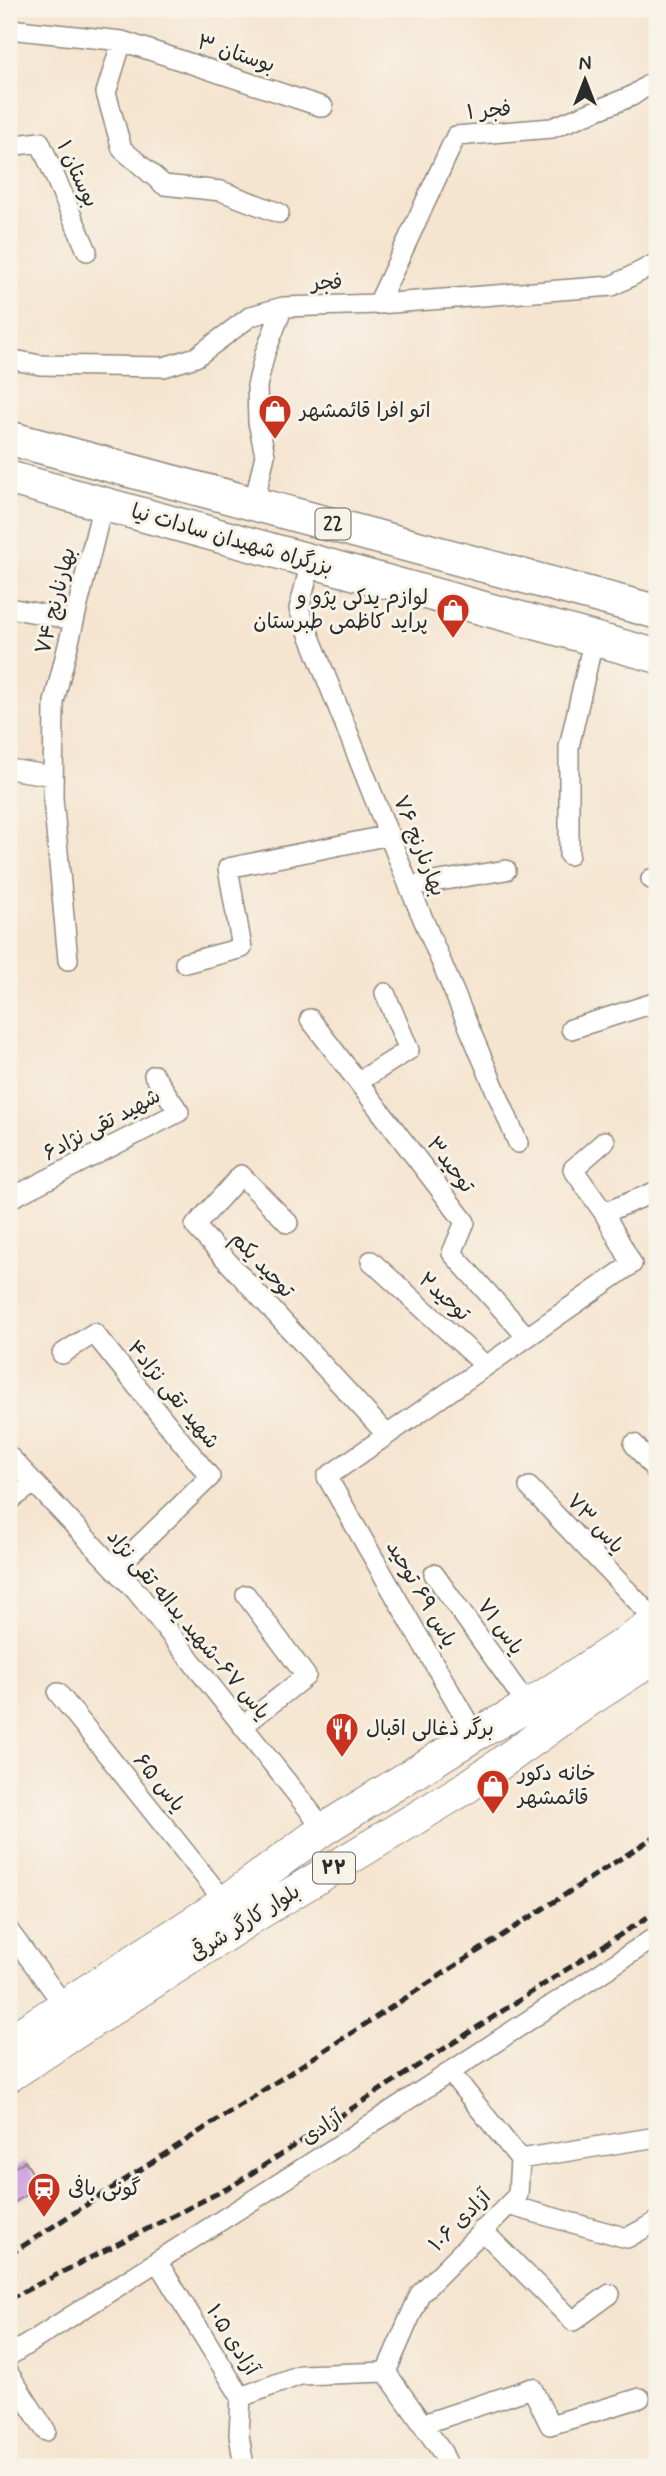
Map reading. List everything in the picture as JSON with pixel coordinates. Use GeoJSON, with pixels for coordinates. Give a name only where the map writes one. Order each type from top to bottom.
{"type":"FeatureCollection","features":[{"type":"Feature","properties":{"kind":"highway","name":"بزرگراه شهیدان سادات نیا"},"geometry":{"type":"LineString","coordinates":[[9,438],[657,612]]}},
{"type":"Feature","properties":{"kind":"highway","name":"بزرگراه شهیدان سادات نیا"},"geometry":{"type":"LineString","coordinates":[[9,478],[657,656]]}},
{"type":"Feature","properties":{"kind":"main road","name":"بلوار کارگر شرقی"},"geometry":{"type":"LineString","coordinates":[[9,2041],[225,1902],[324,1829],[475,1735],[528,1706],[657,1622]]}},
{"type":"Feature","properties":{"kind":"main road","name":"بلوار کارگر شرقی"},"geometry":{"type":"LineString","coordinates":[[9,2076],[253,1917],[467,1787],[657,1656]]}},
{"type":"Feature","properties":{"kind":"street","name":"بوستان ۳"},"geometry":{"type":"LineString","coordinates":[[9,29],[122,41],[323,107]]}},
{"type":"Feature","properties":{"kind":"street"},"geometry":{"type":"LineString","coordinates":[[122,41],[106,93],[122,149],[164,185],[221,191],[279,213]]}},
{"type":"Feature","properties":{"kind":"street","name":"فجر ۱"},"geometry":{"type":"LineString","coordinates":[[378,304],[456,136],[552,128],[632,96],[657,79]]}},
{"type":"Feature","properties":{"kind":"street","name":"بوستان ۱"},"geometry":{"type":"LineString","coordinates":[[9,146],[40,142],[87,251]]}},
{"type":"Feature","properties":{"kind":"street","name":"فجر"},"geometry":{"type":"LineString","coordinates":[[9,359],[40,365],[164,366],[196,357],[251,316],[282,307],[378,304],[612,286],[657,263]]}},
{"type":"Feature","properties":{"kind":"street"},"geometry":{"type":"LineString","coordinates":[[254,503],[265,455],[258,422],[257,386],[265,353],[282,307]]}},
{"type":"Feature","properties":{"kind":"street","name":"بهارنارنج ۷۴"},"geometry":{"type":"LineString","coordinates":[[68,960],[52,798],[54,702],[103,504]]}},
{"type":"Feature","properties":{"kind":"street","name":"بهارنارنج ۷۶"},"geometry":{"type":"LineString","coordinates":[[311,562],[299,609],[409,887],[518,1143]]}},
{"type":"Feature","properties":{"kind":"street"},"geometry":{"type":"LineString","coordinates":[[9,608],[74,620]]}},
{"type":"Feature","properties":{"kind":"street"},"geometry":{"type":"LineString","coordinates":[[569,855],[569,747],[594,637]]}},
{"type":"Feature","properties":{"kind":"street"},"geometry":{"type":"LineString","coordinates":[[9,769],[53,776]]}},
{"type":"Feature","properties":{"kind":"street"},"geometry":{"type":"LineString","coordinates":[[184,963],[242,948],[228,868],[390,835]]}},
{"type":"Feature","properties":{"kind":"street"},"geometry":{"type":"LineString","coordinates":[[409,887],[506,870]]}},
{"type":"Feature","properties":{"kind":"street"},"geometry":{"type":"LineString","coordinates":[[358,1082],[409,1050],[385,993]]}},
{"type":"Feature","properties":{"kind":"street"},"geometry":{"type":"LineString","coordinates":[[571,1029],[657,1002]]}},
{"type":"Feature","properties":{"kind":"street","name":"توحید۳"},"geometry":{"type":"LineString","coordinates":[[310,1019],[465,1222],[452,1253],[527,1337]]}},
{"type":"Feature","properties":{"kind":"street","name":"شهید تقی نژاد۶"},"geometry":{"type":"LineString","coordinates":[[11,1192],[179,1112],[154,1075]]}},
{"type":"Feature","properties":{"kind":"street"},"geometry":{"type":"LineString","coordinates":[[387,1435],[632,1264],[604,1213],[573,1169],[605,1141]]}},
{"type":"Feature","properties":{"kind":"street","name":"توحید یکم"},"geometry":{"type":"LineString","coordinates":[[288,1223],[241,1175],[195,1226],[387,1435]]}},
{"type":"Feature","properties":{"kind":"street"},"geometry":{"type":"LineString","coordinates":[[604,1213],[657,1191]]}},
{"type":"Feature","properties":{"kind":"street","name":"توحید۲"},"geometry":{"type":"LineString","coordinates":[[370,1261],[486,1366]]}},
{"type":"Feature","properties":{"kind":"street","name":"شهید تقی نژاد۴"},"geometry":{"type":"LineString","coordinates":[[62,1353],[94,1333],[210,1478],[115,1569]]}},
{"type":"Feature","properties":{"kind":"street","name":"یاس ۶۹ توحید"},"geometry":{"type":"LineString","coordinates":[[387,1435],[327,1477],[475,1735]]}},
{"type":"Feature","properties":{"kind":"street"},"geometry":{"type":"LineString","coordinates":[[634,1444],[657,1472]]}},
{"type":"Feature","properties":{"kind":"street","name":"یاس ۶۷-شهید یداله تقی نژاد"},"geometry":{"type":"LineString","coordinates":[[9,1456],[137,1592],[324,1829]]}},
{"type":"Feature","properties":{"kind":"street"},"geometry":{"type":"LineString","coordinates":[[9,1501],[34,1483]]}},
{"type":"Feature","properties":{"kind":"street","name":"یاس ۷۳"},"geometry":{"type":"LineString","coordinates":[[529,1487],[657,1622]]}},
{"type":"Feature","properties":{"kind":"street","name":"یاس ۷۱"},"geometry":{"type":"LineString","coordinates":[[434,1574],[528,1706]]}},
{"type":"Feature","properties":{"kind":"street"},"geometry":{"type":"LineString","coordinates":[[243,1726],[306,1676],[246,1595]]}},
{"type":"Feature","properties":{"kind":"street","name":"یاس ۶۵"},"geometry":{"type":"LineString","coordinates":[[58,1693],[225,1902]]}},
{"type":"Feature","properties":{"kind":"street"},"geometry":{"type":"LineString","coordinates":[[9,1931],[64,2005]]}},
{"type":"Feature","properties":{"kind":"street","name":"آزادی"},"geometry":{"type":"LineString","coordinates":[[9,2356],[657,1936]]}},
{"type":"Feature","properties":{"kind":"street"},"geometry":{"type":"LineString","coordinates":[[450,2072],[520,2159],[657,2137]]}},
{"type":"Feature","properties":{"kind":"street","name":"آزادی ۱۰۶"},"geometry":{"type":"LineString","coordinates":[[386,2372],[420,2294],[518,2195],[520,2159]]}},
{"type":"Feature","properties":{"kind":"street"},"geometry":{"type":"LineString","coordinates":[[508,2205],[627,2238],[656,2224]]}},
{"type":"Feature","properties":{"kind":"street"},"geometry":{"type":"LineString","coordinates":[[482,2230],[573,2321],[610,2294]]}},
{"type":"Feature","properties":{"kind":"street","name":"آزادی ۱۰۵"},"geometry":{"type":"LineString","coordinates":[[157,2261],[241,2397],[300,2375],[386,2372]]}},
{"type":"Feature","properties":{"kind":"street"},"geometry":{"type":"LineString","coordinates":[[386,2372],[442,2452],[449,2467]]}},
{"type":"Feature","properties":{"kind":"street"},"geometry":{"type":"LineString","coordinates":[[9,2374],[46,2431]]}},
{"type":"Feature","properties":{"kind":"street"},"geometry":{"type":"LineString","coordinates":[[423,2424],[532,2388],[550,2425],[640,2398]]}},
{"type":"Feature","properties":{"kind":"street"},"geometry":{"type":"LineString","coordinates":[[241,2397],[239,2435],[244,2467]]}},
{"type":"Feature","properties":{"kind":"building"},"geometry":{"type":"Polygon","coordinates":[[[25,2161],[40,2186],[9,2206],[9,2171],[25,2161]]]}},
{"type":"Feature","properties":{"kind":"railway"},"geometry":{"type":"LineString","coordinates":[[9,2255],[657,1835]]}},
{"type":"Feature","properties":{"kind":"railway"},"geometry":{"type":"LineString","coordinates":[[9,2299],[232,2186],[657,1911]]}},
{"type":"Feature","properties":{"kind":"place","name":"اتو افرا قائمشهر"},"geometry":{"type":"Point","coordinates":[275,441]}},
{"type":"Feature","properties":{"kind":"place","name":"لوازم یدکی پژو و پراید کاظمی طبرستان"},"geometry":{"type":"Point","coordinates":[453,640]}},
{"type":"Feature","properties":{"kind":"place","name":"برگر ذغالی اقبال"},"geometry":{"type":"Point","coordinates":[342,1759]}},
{"type":"Feature","properties":{"kind":"place","name":"خانه دکور قائمشهر"},"geometry":{"type":"Point","coordinates":[493,1816]}},
{"type":"Feature","properties":{"kind":"place","name":"گونی بافی"},"geometry":{"type":"Point","coordinates":[44,2219]}}]}
